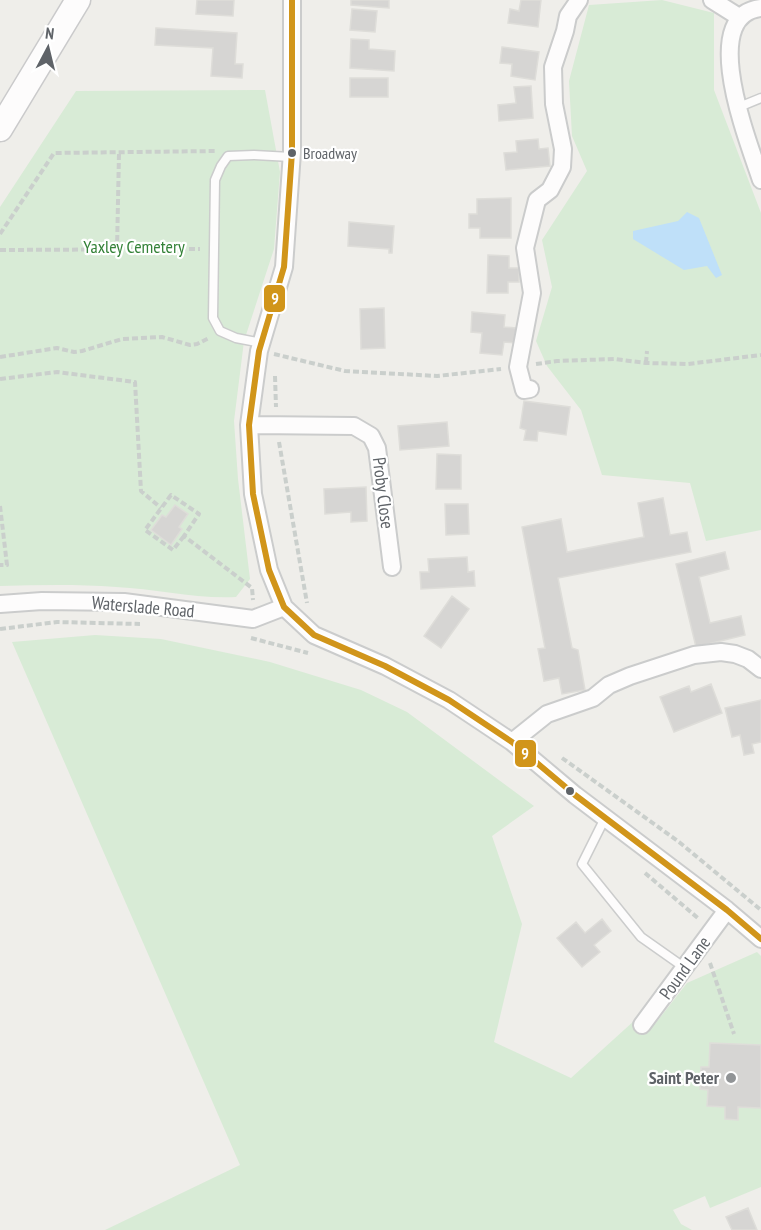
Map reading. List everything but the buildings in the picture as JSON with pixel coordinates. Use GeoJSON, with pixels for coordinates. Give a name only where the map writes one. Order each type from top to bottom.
{"type":"FeatureCollection","features":[{"type":"Feature","properties":{"kind":"main road"},"geometry":{"type":"LineString","coordinates":[[0,129],[78,0]]}},
{"type":"Feature","properties":{"kind":"street"},"geometry":{"type":"LineString","coordinates":[[292,0],[291,157],[284,267],[259,351],[249,425],[253,494],[269,570],[284,607],[314,635],[385,666],[449,700],[512,742],[605,818],[727,910],[761,939]]}},
{"type":"Feature","properties":{"kind":"street"},"geometry":{"type":"LineString","coordinates":[[530,389],[524,390],[518,367],[532,293],[525,248],[537,200],[550,190],[562,167],[563,149],[554,104],[553,67],[568,16],[579,0]]}},
{"type":"Feature","properties":{"kind":"street"},"geometry":{"type":"LineString","coordinates":[[712,0],[739,17]]}},
{"type":"Feature","properties":{"kind":"street"},"geometry":{"type":"LineString","coordinates":[[761,8],[750,9],[739,17],[730,40],[729,59],[739,107],[761,180]]}},
{"type":"Feature","properties":{"kind":"street","name":"Proby Close"},"geometry":{"type":"LineString","coordinates":[[249,425],[354,426],[370,436],[377,448],[392,567]]}},
{"type":"Feature","properties":{"kind":"street","name":"Waterslade Road"},"geometry":{"type":"LineString","coordinates":[[0,604],[42,601],[124,603],[253,619],[284,607]]}},
{"type":"Feature","properties":{"kind":"street"},"geometry":{"type":"LineString","coordinates":[[512,742],[547,714],[593,698],[609,685],[630,676],[694,655],[721,652],[735,654],[748,659],[761,669]]}},
{"type":"Feature","properties":{"kind":"street","name":"Pound Lane"},"geometry":{"type":"LineString","coordinates":[[642,1025],[727,910]]}},
{"type":"Feature","properties":{"kind":"lane"},"geometry":{"type":"LineString","coordinates":[[739,107],[761,98]]}},
{"type":"Feature","properties":{"kind":"lane"},"geometry":{"type":"LineString","coordinates":[[262,343],[236,338],[220,331],[213,318],[215,180],[228,156],[291,157]]}},
{"type":"Feature","properties":{"kind":"lane"},"geometry":{"type":"LineString","coordinates":[[605,818],[582,864],[641,938],[685,968]]}},
{"type":"Feature","properties":{"kind":"path"},"geometry":{"type":"LineString","coordinates":[[0,234],[54,153],[217,151],[228,156]]}},
{"type":"Feature","properties":{"kind":"path"},"geometry":{"type":"LineString","coordinates":[[117,250],[119,153]]}},
{"type":"Feature","properties":{"kind":"path"},"geometry":{"type":"LineString","coordinates":[[0,250],[213,249]]}},
{"type":"Feature","properties":{"kind":"path"},"geometry":{"type":"LineString","coordinates":[[0,357],[57,348],[74,352],[82,351],[117,339],[162,337],[190,345],[204,341],[220,331]]}},
{"type":"Feature","properties":{"kind":"path"},"geometry":{"type":"LineString","coordinates":[[646,363],[647,351]]}},
{"type":"Feature","properties":{"kind":"path"},"geometry":{"type":"LineString","coordinates":[[275,354],[276,425],[314,635]]}},
{"type":"Feature","properties":{"kind":"path"},"geometry":{"type":"LineString","coordinates":[[0,379],[57,372],[135,382],[141,491],[161,508]]}},
{"type":"Feature","properties":{"kind":"path"},"geometry":{"type":"LineString","coordinates":[[171,495],[198,514],[184,536],[173,550],[145,530],[171,495]]}},
{"type":"Feature","properties":{"kind":"path"},"geometry":{"type":"LineString","coordinates":[[0,506],[8,565],[0,566]]}},
{"type":"Feature","properties":{"kind":"path"},"geometry":{"type":"LineString","coordinates":[[184,536],[252,588],[253,619]]}},
{"type":"Feature","properties":{"kind":"path"},"geometry":{"type":"LineString","coordinates":[[0,629],[57,622],[149,624]]}},
{"type":"Feature","properties":{"kind":"path"},"geometry":{"type":"LineString","coordinates":[[241,636],[313,655]]}},
{"type":"Feature","properties":{"kind":"path"},"geometry":{"type":"LineString","coordinates":[[562,758],[679,842],[761,910]]}},
{"type":"Feature","properties":{"kind":"path"},"geometry":{"type":"LineString","coordinates":[[642,870],[708,936],[734,1034]]}},
{"type":"Feature","properties":{"kind":"green space"},"geometry":{"type":"Polygon","coordinates":[[[662,0],[714,13],[714,90],[761,213],[761,530],[706,541],[690,483],[602,475],[581,410],[547,366],[536,341],[552,287],[542,240],[587,171],[572,136],[569,81],[589,5],[662,0]]]}},
{"type":"Feature","properties":{"kind":"green space","name":"Yaxley Cemetery"},"geometry":{"type":"Polygon","coordinates":[[[265,90],[280,172],[274,249],[244,341],[234,421],[238,479],[250,579],[236,597],[206,597],[101,586],[0,586],[0,207],[76,91],[265,90]]]}},
{"type":"Feature","properties":{"kind":"green space"},"geometry":{"type":"Polygon","coordinates":[[[95,635],[161,639],[270,662],[361,690],[407,712],[534,806],[492,836],[522,924],[494,1042],[571,1078],[635,1020],[642,1025],[655,1024],[687,983],[757,952],[761,956],[761,1187],[710,1208],[705,1196],[673,1210],[681,1224],[692,1230],[105,1230],[240,1165],[12,642],[95,635]]]}},
{"type":"Feature","properties":{"kind":"water"},"geometry":{"type":"Polygon","coordinates":[[[687,212],[699,218],[722,275],[716,278],[707,266],[684,270],[633,239],[633,231],[678,221],[687,212]]]}},
{"type":"Feature","properties":{"kind":"transit line","name":"9"},"geometry":{"type":"LineString","coordinates":[[292,0],[292,152],[284,267],[259,351],[249,425],[253,494],[269,570],[284,607],[314,635],[385,666],[449,700],[512,742],[575,795],[727,910],[761,939]]}},
{"type":"Feature","properties":{"kind":"place","name":"Broadway"},"geometry":{"type":"Point","coordinates":[292,153]}},
{"type":"Feature","properties":{"kind":"place","name":"Saint Peter"},"geometry":{"type":"Point","coordinates":[731,1078]}}]}
